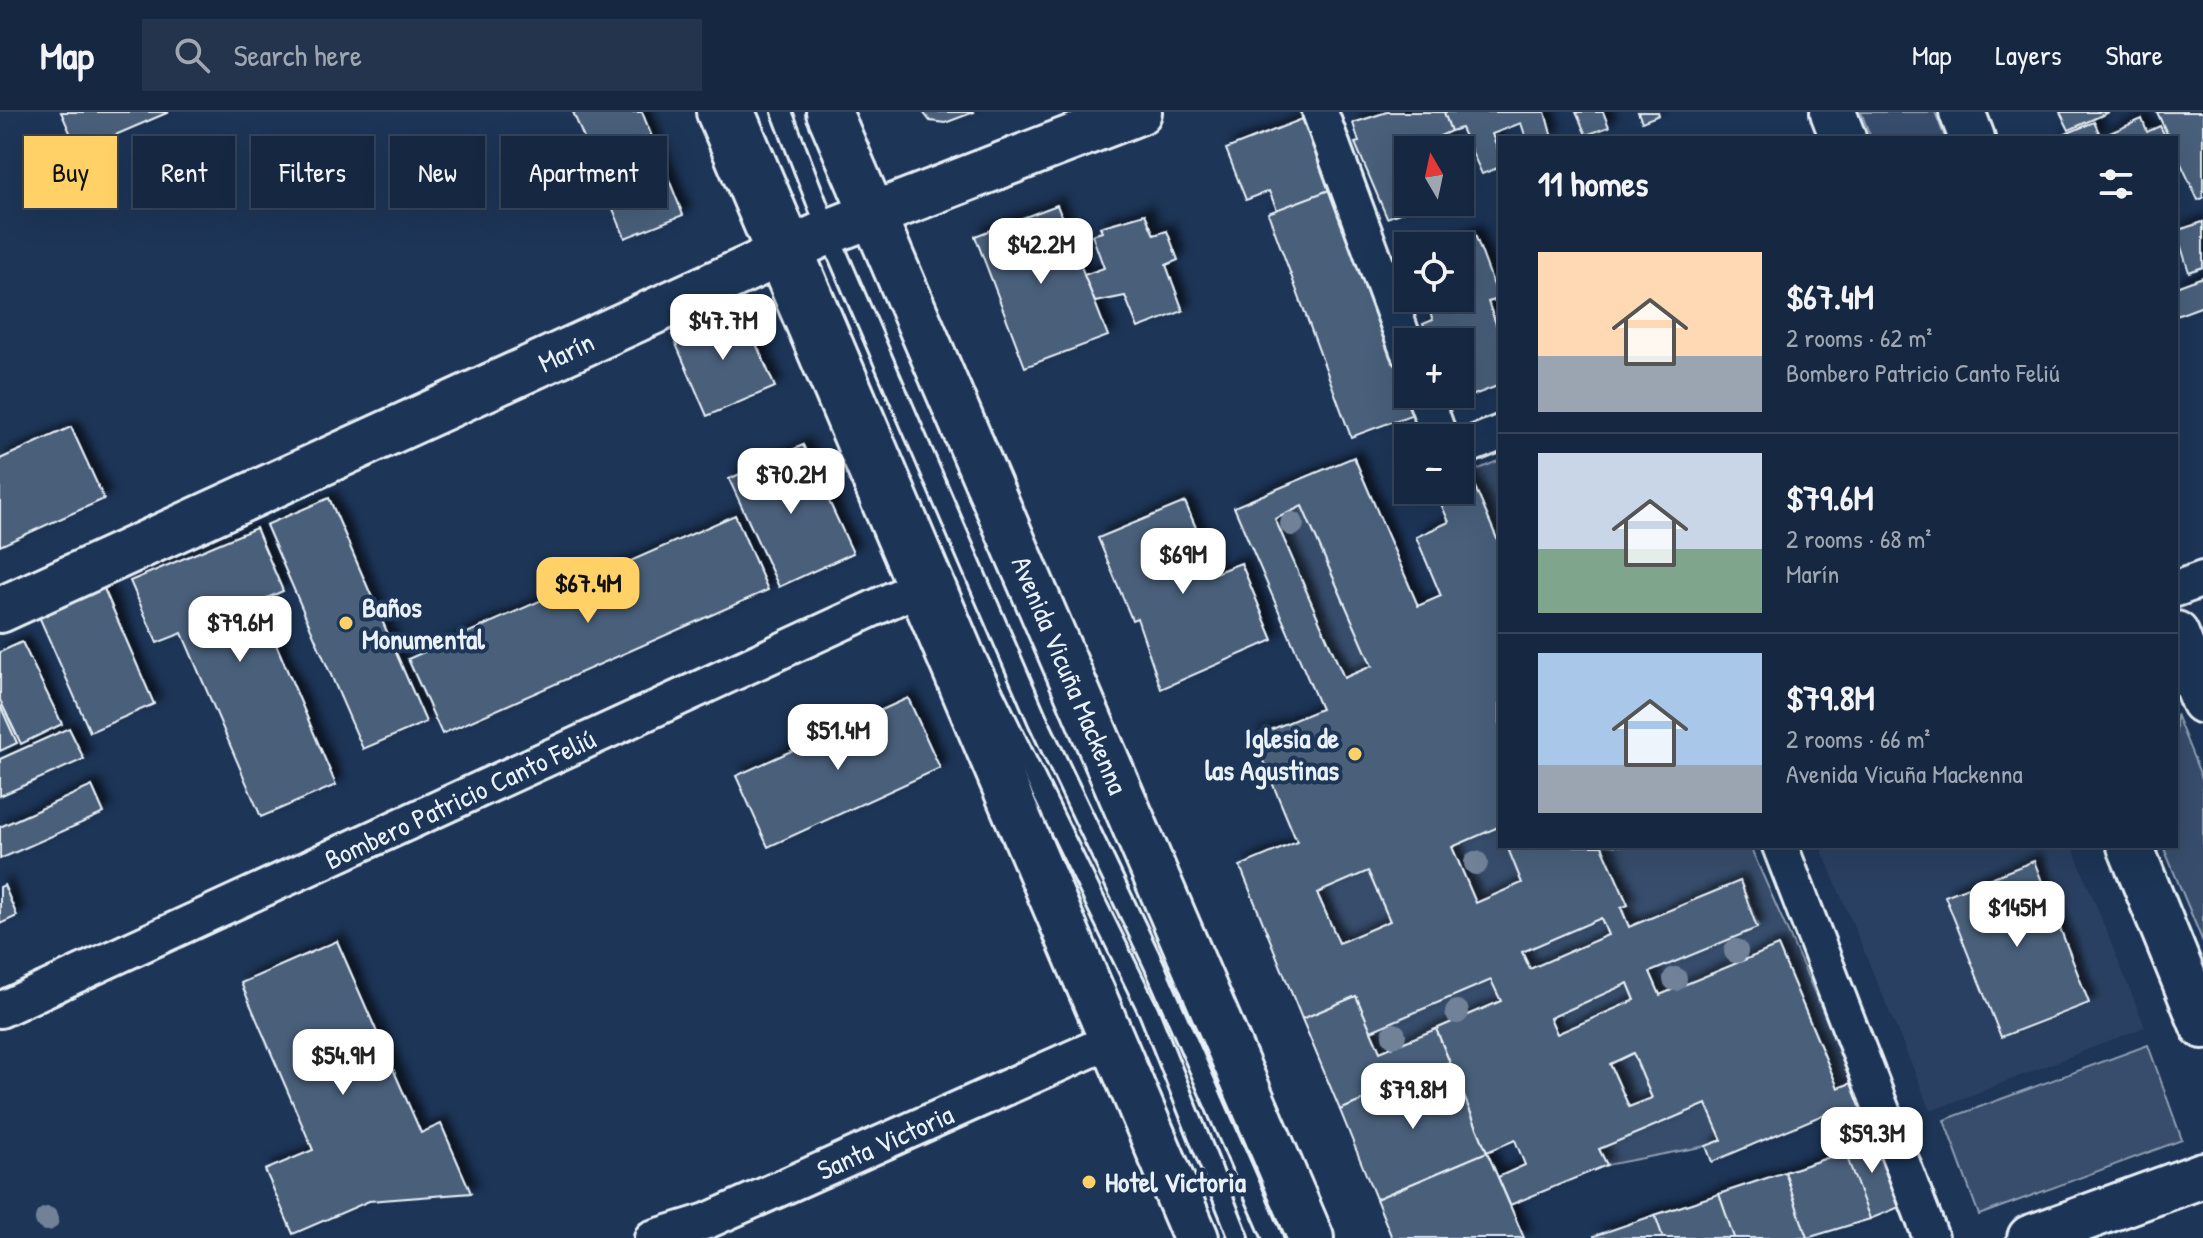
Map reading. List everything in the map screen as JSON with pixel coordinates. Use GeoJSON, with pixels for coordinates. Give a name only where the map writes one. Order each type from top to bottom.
{"type":"FeatureCollection","features":[{"type":"Feature","properties":{"kind":"main road"},"geometry":{"type":"LineString","coordinates":[[719,112],[803,243],[920,587],[1115,1039],[1196,1238]]}},
{"type":"Feature","properties":{"kind":"main road","name":"Avenida Vicuña Mackenna"},"geometry":{"type":"LineString","coordinates":[[829,112],[1311,1238]]}},
{"type":"Feature","properties":{"kind":"main road","name":"Marín"},"geometry":{"type":"LineString","coordinates":[[0,610],[803,243],[873,213],[1139,112]]}},
{"type":"Feature","properties":{"kind":"main road"},"geometry":{"type":"LineString","coordinates":[[1833,112],[1842,136]]}},
{"type":"Feature","properties":{"kind":"main road"},"geometry":{"type":"LineString","coordinates":[[1962,112],[1971,136]]}},
{"type":"Feature","properties":{"kind":"main road"},"geometry":{"type":"LineString","coordinates":[[2178,639],[2203,701]]}},
{"type":"Feature","properties":{"kind":"main road"},"geometry":{"type":"LineString","coordinates":[[2131,848],[2203,1026]]}},
{"type":"Feature","properties":{"kind":"main road"},"geometry":{"type":"LineString","coordinates":[[2030,1238],[2203,1175]]}},
{"type":"Feature","properties":{"kind":"street"},"geometry":{"type":"LineString","coordinates":[[1320,112],[1400,328]]}},
{"type":"Feature","properties":{"kind":"street"},"geometry":{"type":"LineString","coordinates":[[1474,443],[1498,434]]}},
{"type":"Feature","properties":{"kind":"street"},"geometry":{"type":"LineString","coordinates":[[2178,588],[2203,579]]}},
{"type":"Feature","properties":{"kind":"street","name":"Bombero Patricio Canto Feliú"},"geometry":{"type":"LineString","coordinates":[[0,1010],[920,587]]}},
{"type":"Feature","properties":{"kind":"street"},"geometry":{"type":"LineString","coordinates":[[1781,848],[1931,1238]]}},
{"type":"Feature","properties":{"kind":"street","name":"Santa Victoria"},"geometry":{"type":"LineString","coordinates":[[652,1238],[707,1221],[1115,1039]]}},
{"type":"Feature","properties":{"kind":"lane"},"geometry":{"type":"LineString","coordinates":[[746,112],[978,661],[1149,1012],[1239,1238]]}},
{"type":"Feature","properties":{"kind":"lane"},"geometry":{"type":"LineString","coordinates":[[782,112],[803,243],[1154,965],[1273,1238]]}},
{"type":"Feature","properties":{"kind":"shaded area"},"geometry":{"type":"Polygon","coordinates":[[[1861,112],[1935,112],[1944,136],[1870,136],[1861,112]]]}},
{"type":"Feature","properties":{"kind":"shaded area"},"geometry":{"type":"Polygon","coordinates":[[[1498,461],[1498,541],[1474,485],[1474,471],[1498,461]]]}},
{"type":"Feature","properties":{"kind":"shaded area"},"geometry":{"type":"Polygon","coordinates":[[[1302,506],[1372,666],[1344,678],[1275,519],[1302,506]]]}},
{"type":"Feature","properties":{"kind":"shaded area"},"geometry":{"type":"Polygon","coordinates":[[[2178,719],[2203,781],[2203,942],[2164,848],[2178,848],[2178,719]]]}},
{"type":"Feature","properties":{"kind":"shaded area"},"geometry":{"type":"Polygon","coordinates":[[[1498,827],[1498,848],[1508,848],[1522,883],[1476,903],[1452,847],[1498,827]]]}},
{"type":"Feature","properties":{"kind":"shaded area"},"geometry":{"type":"Polygon","coordinates":[[[1603,848],[1751,848],[1854,1082],[1838,1088],[1778,946],[1660,995],[1650,972],[1759,926],[1741,881],[1629,927],[1603,848]]]}},
{"type":"Feature","properties":{"kind":"shaded area"},"geometry":{"type":"Polygon","coordinates":[[[1821,848],[2073,848],[2145,1027],[1931,1111],[1821,848]]]}},
{"type":"Feature","properties":{"kind":"shaded area"},"geometry":{"type":"Polygon","coordinates":[[[1368,871],[1390,921],[1339,943],[1317,893],[1368,871]]]}},
{"type":"Feature","properties":{"kind":"shaded area"},"geometry":{"type":"Polygon","coordinates":[[[1601,918],[1608,935],[1530,969],[1522,952],[1601,918]]]}},
{"type":"Feature","properties":{"kind":"shaded area"},"geometry":{"type":"Polygon","coordinates":[[[1491,980],[1501,1001],[1380,1052],[1371,1031],[1491,980]]]}},
{"type":"Feature","properties":{"kind":"shaded area"},"geometry":{"type":"Polygon","coordinates":[[[1628,983],[1635,1000],[1557,1034],[1550,1018],[1628,983]]]}},
{"type":"Feature","properties":{"kind":"shaded area"},"geometry":{"type":"Polygon","coordinates":[[[2148,1045],[2182,1140],[1979,1215],[1944,1120],[2148,1045]]]}},
{"type":"Feature","properties":{"kind":"shaded area"},"geometry":{"type":"Polygon","coordinates":[[[1633,1053],[1652,1098],[1629,1107],[1610,1064],[1633,1053]]]}},
{"type":"Feature","properties":{"kind":"shaded area"},"geometry":{"type":"Polygon","coordinates":[[[1706,1104],[1722,1140],[1706,1146],[1607,1165],[1599,1149],[1706,1104]]]}},
{"type":"Feature","properties":{"kind":"building"},"geometry":{"type":"Polygon","coordinates":[[[61,112],[169,112],[113,136],[71,136],[61,112]]]}},
{"type":"Feature","properties":{"kind":"building"},"geometry":{"type":"Polygon","coordinates":[[[573,112],[642,112],[652,136],[583,136],[573,112]]]}},
{"type":"Feature","properties":{"kind":"building"},"geometry":{"type":"Polygon","coordinates":[[[923,112],[974,112],[945,123],[930,121],[923,112]]]}},
{"type":"Feature","properties":{"kind":"building"},"geometry":{"type":"Polygon","coordinates":[[[1387,112],[1444,112],[1451,131],[1440,136],[1394,136],[1394,215],[1387,218],[1355,143],[1359,142],[1353,123],[1387,112]]]}},
{"type":"Feature","properties":{"kind":"building"},"geometry":{"type":"Polygon","coordinates":[[[1444,112],[1545,112],[1551,136],[1525,136],[1521,123],[1492,134],[1498,150],[1498,168],[1482,174],[1474,156],[1474,136],[1465,136],[1461,128],[1451,131],[1444,112]]]}},
{"type":"Feature","properties":{"kind":"building"},"geometry":{"type":"Polygon","coordinates":[[[1576,112],[1603,112],[1609,127],[1586,135],[1576,112]]]}},
{"type":"Feature","properties":{"kind":"building"},"geometry":{"type":"Polygon","coordinates":[[[1638,112],[1658,112],[1659,115],[1642,122],[1638,112]]]}},
{"type":"Feature","properties":{"kind":"building"},"geometry":{"type":"Polygon","coordinates":[[[2060,112],[2109,112],[2069,130],[2060,112]]]}},
{"type":"Feature","properties":{"kind":"building"},"geometry":{"type":"Polygon","coordinates":[[[2157,112],[2203,112],[2203,198],[2198,200],[2178,157],[2178,136],[2168,136],[2157,112]]]}},
{"type":"Feature","properties":{"kind":"building"},"geometry":{"type":"Polygon","coordinates":[[[1305,118],[1332,189],[1277,210],[1269,191],[1246,200],[1226,149],[1305,118]]]}},
{"type":"Feature","properties":{"kind":"building"},"geometry":{"type":"Polygon","coordinates":[[[2142,119],[2147,132],[2160,126],[2165,136],[2103,136],[2142,119]]]}},
{"type":"Feature","properties":{"kind":"building"},"geometry":{"type":"Polygon","coordinates":[[[2094,122],[2101,136],[2061,136],[2094,122]]]}},
{"type":"Feature","properties":{"kind":"building"},"geometry":{"type":"Polygon","coordinates":[[[667,175],[683,215],[625,238],[613,208],[667,208],[667,175]]]}},
{"type":"Feature","properties":{"kind":"building"},"geometry":{"type":"Polygon","coordinates":[[[1332,189],[1394,354],[1394,408],[1414,408],[1416,413],[1351,437],[1268,213],[1332,189]]]}},
{"type":"Feature","properties":{"kind":"building"},"geometry":{"type":"Polygon","coordinates":[[[1057,205],[1108,336],[1025,367],[975,236],[1057,205]]]}},
{"type":"Feature","properties":{"kind":"building"},"geometry":{"type":"Polygon","coordinates":[[[1145,214],[1154,235],[1167,231],[1178,260],[1166,265],[1183,311],[1138,328],[1125,296],[1095,302],[1084,275],[1104,268],[1092,235],[1102,232],[1100,227],[1145,214]]]}},
{"type":"Feature","properties":{"kind":"building"},"geometry":{"type":"Polygon","coordinates":[[[2203,222],[2203,267],[2189,272],[2178,230],[2203,222]]]}},
{"type":"Feature","properties":{"kind":"building"},"geometry":{"type":"Polygon","coordinates":[[[1474,232],[1498,296],[1498,299],[1488,302],[1498,330],[1498,386],[1474,395],[1474,328],[1425,328],[1423,324],[1433,320],[1430,312],[1474,312],[1474,232]]]}},
{"type":"Feature","properties":{"kind":"building"},"geometry":{"type":"Polygon","coordinates":[[[2203,277],[2203,306],[2178,315],[2178,286],[2203,277]]]}},
{"type":"Feature","properties":{"kind":"building"},"geometry":{"type":"Polygon","coordinates":[[[721,313],[744,316],[775,387],[707,416],[672,335],[721,313]]]}},
{"type":"Feature","properties":{"kind":"building"},"geometry":{"type":"Polygon","coordinates":[[[71,427],[104,499],[0,546],[0,459],[71,427]]]}},
{"type":"Feature","properties":{"kind":"building"},"geometry":{"type":"Polygon","coordinates":[[[803,445],[853,553],[779,587],[729,479],[803,445]]]}},
{"type":"Feature","properties":{"kind":"building"},"geometry":{"type":"Polygon","coordinates":[[[1354,457],[1418,606],[1441,596],[1416,537],[1449,522],[1441,504],[1474,504],[1474,485],[1498,541],[1498,827],[1452,847],[1476,903],[1522,883],[1508,848],[1603,848],[1628,905],[1621,908],[1629,927],[1740,881],[1757,928],[1650,972],[1660,995],[1778,946],[1838,1088],[1854,1082],[1877,1133],[1841,1145],[1827,1113],[1712,1162],[1706,1146],[1722,1140],[1706,1104],[1599,1149],[1607,1165],[1510,1205],[1498,1177],[1525,1165],[1515,1140],[1487,1152],[1436,1029],[1501,1001],[1491,980],[1371,1031],[1356,996],[1302,1019],[1240,866],[1297,842],[1253,737],[1321,709],[1234,507],[1354,457]],[[1302,506],[1275,519],[1344,678],[1372,666],[1302,506]],[[1368,871],[1317,893],[1339,943],[1390,921],[1368,871]],[[1601,918],[1522,952],[1530,969],[1608,935],[1601,918]],[[1628,983],[1550,1018],[1557,1034],[1635,1000],[1628,983]],[[1633,1053],[1610,1064],[1629,1107],[1652,1098],[1633,1053]]]}},
{"type":"Feature","properties":{"kind":"building","name":"Baños Monumental"},"geometry":{"type":"Polygon","coordinates":[[[329,498],[426,722],[363,749],[266,525],[329,498]]]}},
{"type":"Feature","properties":{"kind":"building"},"geometry":{"type":"Polygon","coordinates":[[[1185,502],[1215,573],[1241,563],[1273,640],[1161,689],[1137,618],[1132,620],[1098,538],[1185,502]]]}},
{"type":"Feature","properties":{"kind":"building"},"geometry":{"type":"Polygon","coordinates":[[[735,515],[768,590],[442,734],[408,659],[735,515]]]}},
{"type":"Feature","properties":{"kind":"building"},"geometry":{"type":"Polygon","coordinates":[[[256,528],[283,591],[258,602],[336,785],[261,817],[182,633],[157,643],[130,581],[256,528]]]}},
{"type":"Feature","properties":{"kind":"building"},"geometry":{"type":"Polygon","coordinates":[[[102,584],[154,704],[90,732],[37,612],[102,584]]]}},
{"type":"Feature","properties":{"kind":"building"},"geometry":{"type":"Polygon","coordinates":[[[22,642],[62,724],[21,744],[0,700],[0,652],[22,642]]]}},
{"type":"Feature","properties":{"kind":"building"},"geometry":{"type":"Polygon","coordinates":[[[908,698],[940,768],[768,847],[736,776],[908,698]]]}},
{"type":"Feature","properties":{"kind":"building"},"geometry":{"type":"Polygon","coordinates":[[[0,705],[17,743],[0,751],[0,705]]]}},
{"type":"Feature","properties":{"kind":"building"},"geometry":{"type":"Polygon","coordinates":[[[69,728],[84,759],[0,796],[0,759],[69,728]]]}},
{"type":"Feature","properties":{"kind":"building"},"geometry":{"type":"Polygon","coordinates":[[[92,786],[104,813],[0,859],[0,827],[92,786]]]}},
{"type":"Feature","properties":{"kind":"building"},"geometry":{"type":"Polygon","coordinates":[[[2034,861],[2089,1003],[2001,1037],[1945,896],[2034,861]]]}},
{"type":"Feature","properties":{"kind":"building"},"geometry":{"type":"Polygon","coordinates":[[[4,885],[17,916],[0,924],[0,887],[4,885]]]}},
{"type":"Feature","properties":{"kind":"building"},"geometry":{"type":"Polygon","coordinates":[[[337,941],[421,1133],[441,1124],[471,1193],[369,1201],[293,1234],[265,1170],[313,1150],[241,983],[337,941]]]}},
{"type":"Feature","properties":{"kind":"building"},"geometry":{"type":"Polygon","coordinates":[[[1356,996],[1380,1052],[1436,1029],[1450,1063],[1340,1110],[1302,1019],[1356,996]]]}},
{"type":"Feature","properties":{"kind":"building"},"geometry":{"type":"Polygon","coordinates":[[[1450,1063],[1487,1152],[1376,1199],[1340,1110],[1450,1063]]]}},
{"type":"Feature","properties":{"kind":"building"},"geometry":{"type":"Polygon","coordinates":[[[1877,1133],[1902,1206],[1870,1219],[1841,1145],[1877,1133]]]}},
{"type":"Feature","properties":{"kind":"building"},"geometry":{"type":"Polygon","coordinates":[[[1487,1152],[1524,1238],[1392,1238],[1376,1199],[1487,1152]]]}},
{"type":"Feature","properties":{"kind":"building"},"geometry":{"type":"Polygon","coordinates":[[[1845,1152],[1870,1219],[1807,1238],[1785,1172],[1845,1152]]]}},
{"type":"Feature","properties":{"kind":"building"},"geometry":{"type":"Polygon","coordinates":[[[1785,1172],[1807,1238],[1734,1238],[1719,1194],[1785,1172]]]}},
{"type":"Feature","properties":{"kind":"building"},"geometry":{"type":"Polygon","coordinates":[[[1719,1194],[1734,1238],[1663,1238],[1655,1215],[1719,1194]]]}},
{"type":"Feature","properties":{"kind":"building"},"geometry":{"type":"Polygon","coordinates":[[[1655,1215],[1663,1238],[1594,1236],[1655,1215]]]}},
{"type":"Feature","properties":{"kind":"place","name":"Baños Monumental"},"geometry":{"type":"Point","coordinates":[346,623]}},
{"type":"Feature","properties":{"kind":"place","name":"Iglesia de las Agustinas"},"geometry":{"type":"Point","coordinates":[1355,754]}},
{"type":"Feature","properties":{"kind":"place","name":"Hotel Victoria"},"geometry":{"type":"Point","coordinates":[1089,1182]}}]}
